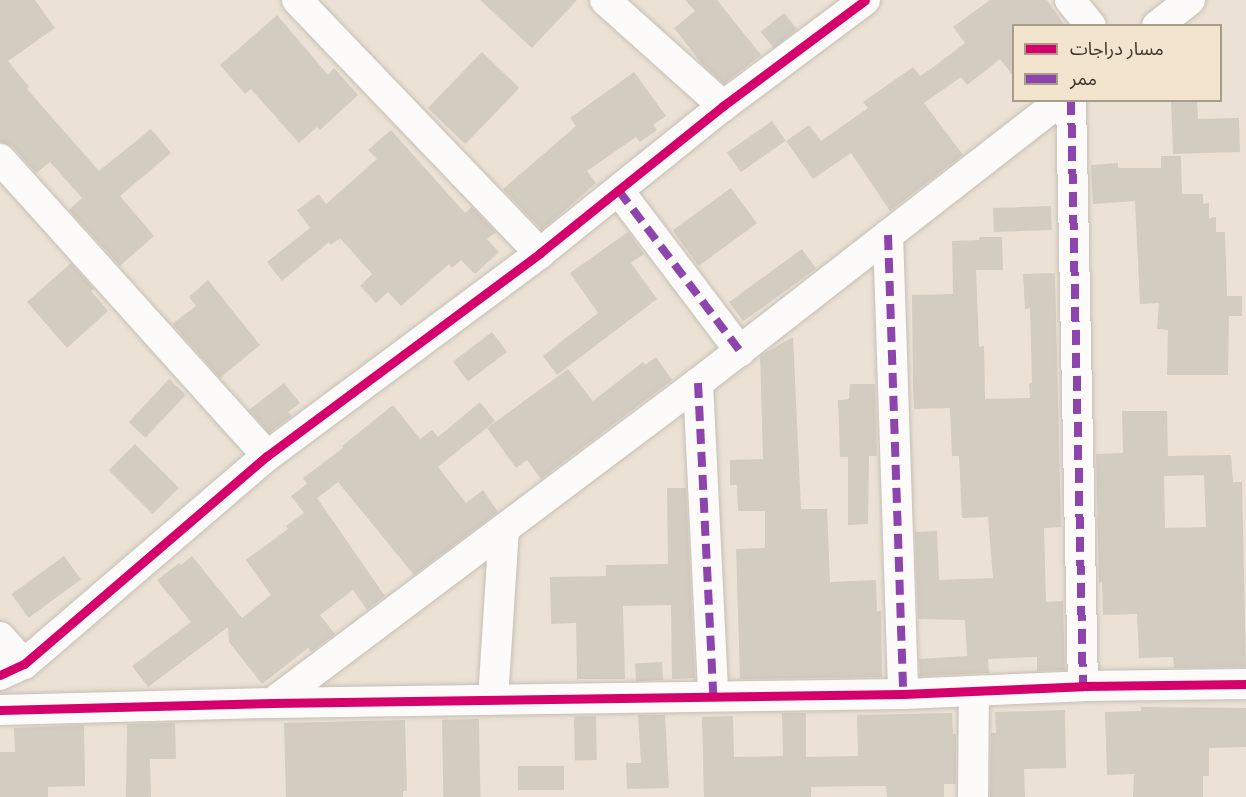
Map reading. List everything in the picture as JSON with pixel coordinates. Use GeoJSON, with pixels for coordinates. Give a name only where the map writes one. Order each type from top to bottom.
{"type":"FeatureCollection","features":[{"type":"Feature","properties":{"kind":"street"},"geometry":{"type":"LineString","coordinates":[[297,0],[540,253]]}},
{"type":"Feature","properties":{"kind":"street"},"geometry":{"type":"LineString","coordinates":[[605,0],[723,106]]}},
{"type":"Feature","properties":{"kind":"street"},"geometry":{"type":"LineString","coordinates":[[0,637],[12,669],[267,456],[540,253],[723,106],[864,0]]}},
{"type":"Feature","properties":{"kind":"street"},"geometry":{"type":"LineString","coordinates":[[1070,0],[1089,24]]}},
{"type":"Feature","properties":{"kind":"street"},"geometry":{"type":"LineString","coordinates":[[1160,24],[1190,0]]}},
{"type":"Feature","properties":{"kind":"street"},"geometry":{"type":"LineString","coordinates":[[272,703],[740,351],[1058,102]]}},
{"type":"Feature","properties":{"kind":"street"},"geometry":{"type":"LineString","coordinates":[[1071,102],[1083,686]]}},
{"type":"Feature","properties":{"kind":"street"},"geometry":{"type":"LineString","coordinates":[[0,159],[267,456]]}},
{"type":"Feature","properties":{"kind":"street"},"geometry":{"type":"LineString","coordinates":[[619,191],[740,351]]}},
{"type":"Feature","properties":{"kind":"street"},"geometry":{"type":"LineString","coordinates":[[888,236],[903,694]]}},
{"type":"Feature","properties":{"kind":"street"},"geometry":{"type":"LineString","coordinates":[[698,383],[713,695]]}},
{"type":"Feature","properties":{"kind":"street"},"geometry":{"type":"LineString","coordinates":[[493,699],[504,529]]}},
{"type":"Feature","properties":{"kind":"street"},"geometry":{"type":"LineString","coordinates":[[0,710],[713,695],[903,694],[1083,686],[1246,684]]}},
{"type":"Feature","properties":{"kind":"street"},"geometry":{"type":"LineString","coordinates":[[973,797],[974,691]]}},
{"type":"Feature","properties":{"kind":"building"},"geometry":{"type":"Polygon","coordinates":[[[0,0],[35,0],[55,28],[8,61],[29,87],[27,89],[99,171],[151,129],[171,153],[120,196],[154,236],[120,266],[69,210],[82,198],[50,162],[36,173],[13,147],[0,142],[0,0]]]}},
{"type":"Feature","properties":{"kind":"building"},"geometry":{"type":"Polygon","coordinates":[[[480,0],[577,0],[532,48],[480,0]]]}},
{"type":"Feature","properties":{"kind":"building"},"geometry":{"type":"Polygon","coordinates":[[[685,0],[717,0],[761,55],[724,84],[702,64],[674,28],[695,11],[685,0]]]}},
{"type":"Feature","properties":{"kind":"building"},"geometry":{"type":"Polygon","coordinates":[[[990,0],[1047,0],[1064,24],[1012,24],[1012,74],[1000,59],[967,85],[961,77],[924,103],[963,155],[890,211],[851,153],[813,179],[786,141],[809,125],[821,141],[868,108],[863,102],[913,67],[920,76],[932,68],[965,43],[953,27],[990,0]]]}},
{"type":"Feature","properties":{"kind":"building"},"geometry":{"type":"Polygon","coordinates":[[[784,13],[797,29],[774,48],[761,32],[784,13]]]}},
{"type":"Feature","properties":{"kind":"building"},"geometry":{"type":"Polygon","coordinates":[[[277,15],[328,75],[334,68],[358,95],[320,130],[317,127],[299,143],[251,89],[245,94],[220,65],[277,15]]]}},
{"type":"Feature","properties":{"kind":"building"},"geometry":{"type":"Polygon","coordinates":[[[482,52],[519,88],[465,144],[428,108],[482,52]]]}},
{"type":"Feature","properties":{"kind":"building"},"geometry":{"type":"Polygon","coordinates":[[[634,72],[666,116],[653,125],[657,130],[640,142],[636,137],[587,171],[596,183],[542,230],[503,189],[576,126],[570,118],[634,72]]]}},
{"type":"Feature","properties":{"kind":"building"},"geometry":{"type":"Polygon","coordinates":[[[1171,102],[1197,102],[1198,119],[1239,118],[1240,152],[1173,154],[1171,102]]]}},
{"type":"Feature","properties":{"kind":"building"},"geometry":{"type":"Polygon","coordinates":[[[772,121],[786,141],[741,172],[727,153],[772,121]]]}},
{"type":"Feature","properties":{"kind":"building"},"geometry":{"type":"Polygon","coordinates":[[[391,130],[465,213],[472,207],[496,232],[487,239],[499,252],[475,274],[461,260],[452,268],[449,264],[401,306],[388,292],[376,303],[360,286],[372,274],[340,238],[331,245],[329,242],[282,281],[267,262],[310,228],[297,210],[319,194],[326,204],[377,159],[368,150],[391,130]]]}},
{"type":"Feature","properties":{"kind":"building"},"geometry":{"type":"Polygon","coordinates":[[[1161,156],[1181,156],[1182,194],[1203,194],[1203,204],[1209,203],[1209,218],[1216,217],[1216,232],[1225,232],[1227,296],[1242,296],[1242,316],[1229,316],[1228,375],[1167,375],[1168,330],[1157,329],[1159,303],[1140,304],[1135,201],[1093,204],[1091,165],[1118,163],[1118,168],[1161,168],[1161,156]]]}},
{"type":"Feature","properties":{"kind":"building"},"geometry":{"type":"Polygon","coordinates":[[[731,188],[757,224],[699,266],[673,230],[731,188]]]}},
{"type":"Feature","properties":{"kind":"building"},"geometry":{"type":"Polygon","coordinates":[[[1051,206],[1052,230],[994,232],[993,208],[1051,206]]]}},
{"type":"Feature","properties":{"kind":"building"},"geometry":{"type":"Polygon","coordinates":[[[628,232],[644,254],[631,263],[657,299],[557,375],[543,356],[598,313],[570,273],[628,232]]]}},
{"type":"Feature","properties":{"kind":"building"},"geometry":{"type":"Polygon","coordinates":[[[979,237],[1002,237],[1003,270],[976,270],[979,347],[984,346],[985,399],[1030,398],[1029,384],[1032,383],[1030,308],[1025,309],[1023,274],[1055,273],[1061,527],[1044,528],[1046,602],[1063,601],[1065,670],[1037,671],[1037,657],[988,659],[989,673],[920,676],[919,659],[967,656],[965,620],[918,619],[915,532],[937,531],[939,580],[993,578],[988,517],[962,518],[959,456],[952,456],[950,408],[914,409],[912,295],[953,294],[952,241],[979,240],[979,237]]]}},
{"type":"Feature","properties":{"kind":"building"},"geometry":{"type":"Polygon","coordinates":[[[802,249],[816,268],[743,321],[729,302],[802,249]]]}},
{"type":"Feature","properties":{"kind":"building"},"geometry":{"type":"Polygon","coordinates":[[[71,263],[94,289],[91,291],[108,311],[67,348],[27,302],[71,263]]]}},
{"type":"Feature","properties":{"kind":"building"},"geometry":{"type":"Polygon","coordinates":[[[208,280],[260,345],[220,378],[172,324],[196,306],[189,297],[208,280]]]}},
{"type":"Feature","properties":{"kind":"building"},"geometry":{"type":"Polygon","coordinates":[[[492,332],[507,352],[468,381],[453,361],[492,332]]]}},
{"type":"Feature","properties":{"kind":"building"},"geometry":{"type":"Polygon","coordinates":[[[793,337],[801,509],[827,509],[830,582],[876,580],[877,611],[881,611],[882,677],[740,679],[736,549],[765,548],[765,511],[738,511],[737,485],[730,485],[730,460],[763,459],[760,356],[793,337]]]}},
{"type":"Feature","properties":{"kind":"building"},"geometry":{"type":"Polygon","coordinates":[[[656,357],[672,380],[541,479],[527,460],[516,468],[487,428],[568,369],[593,401],[643,362],[645,365],[656,357]]]}},
{"type":"Feature","properties":{"kind":"building"},"geometry":{"type":"Polygon","coordinates":[[[169,379],[186,395],[146,438],[129,422],[169,379]]]}},
{"type":"Feature","properties":{"kind":"building"},"geometry":{"type":"Polygon","coordinates":[[[284,383],[300,403],[288,412],[292,416],[269,433],[249,410],[284,383]]]}},
{"type":"Feature","properties":{"kind":"building"},"geometry":{"type":"Polygon","coordinates":[[[850,384],[875,384],[877,456],[869,456],[868,524],[848,525],[848,457],[840,457],[838,400],[849,399],[850,384]]]}},
{"type":"Feature","properties":{"kind":"building"},"geometry":{"type":"Polygon","coordinates":[[[480,402],[495,421],[438,467],[466,503],[483,490],[498,512],[414,575],[338,482],[317,498],[385,596],[367,610],[353,590],[320,615],[335,634],[311,652],[308,648],[262,684],[229,642],[228,627],[148,687],[132,666],[191,622],[157,580],[192,556],[242,618],[271,595],[246,560],[288,529],[286,526],[304,513],[291,496],[307,484],[303,478],[343,448],[342,446],[393,405],[420,439],[432,430],[438,437],[480,402]]]}},
{"type":"Feature","properties":{"kind":"building"},"geometry":{"type":"Polygon","coordinates":[[[1122,411],[1167,411],[1168,456],[1231,455],[1233,482],[1242,482],[1246,667],[1174,668],[1173,657],[1139,658],[1137,614],[1103,615],[1102,582],[1099,582],[1096,454],[1123,453],[1122,411]],[[1204,475],[1164,476],[1165,528],[1206,527],[1204,475]]]}},
{"type":"Feature","properties":{"kind":"building"},"geometry":{"type":"Polygon","coordinates":[[[135,444],[179,488],[153,514],[109,470],[135,444]]]}},
{"type":"Feature","properties":{"kind":"building"},"geometry":{"type":"Polygon","coordinates":[[[667,488],[686,488],[695,678],[672,679],[671,605],[623,606],[625,679],[577,679],[576,623],[551,624],[550,577],[606,576],[606,565],[668,564],[667,488]]]}},
{"type":"Feature","properties":{"kind":"building"},"geometry":{"type":"Polygon","coordinates":[[[64,556],[81,579],[28,618],[11,594],[64,556]]]}},
{"type":"Feature","properties":{"kind":"building"},"geometry":{"type":"Polygon","coordinates":[[[662,662],[663,680],[636,681],[635,663],[662,662]]]}},
{"type":"Feature","properties":{"kind":"building"},"geometry":{"type":"Polygon","coordinates":[[[1141,707],[1246,708],[1246,747],[1209,748],[1209,776],[1203,776],[1203,797],[1133,797],[1134,774],[1107,775],[1105,712],[1141,711],[1141,707]]]}},
{"type":"Feature","properties":{"kind":"building"},"geometry":{"type":"Polygon","coordinates":[[[1065,710],[1066,768],[1024,769],[1025,797],[990,797],[991,733],[996,733],[995,712],[1065,710]]]}},
{"type":"Feature","properties":{"kind":"building"},"geometry":{"type":"Polygon","coordinates":[[[782,713],[806,713],[806,757],[858,756],[857,715],[952,713],[953,734],[956,734],[956,784],[944,784],[944,797],[887,797],[886,786],[866,786],[811,787],[811,797],[704,797],[702,717],[733,716],[734,757],[783,756],[782,713]]]}},
{"type":"Feature","properties":{"kind":"building"},"geometry":{"type":"Polygon","coordinates":[[[638,715],[665,715],[669,788],[627,789],[626,763],[641,763],[638,715]]]}},
{"type":"Feature","properties":{"kind":"building"},"geometry":{"type":"Polygon","coordinates":[[[574,716],[596,716],[597,760],[575,760],[574,716]]]}},
{"type":"Feature","properties":{"kind":"building"},"geometry":{"type":"Polygon","coordinates":[[[479,719],[480,797],[443,797],[442,720],[479,719]]]}},
{"type":"Feature","properties":{"kind":"building"},"geometry":{"type":"Polygon","coordinates":[[[405,720],[407,791],[403,791],[403,797],[286,797],[284,723],[405,720]]]}},
{"type":"Feature","properties":{"kind":"building"},"geometry":{"type":"Polygon","coordinates":[[[175,723],[176,759],[150,759],[151,797],[126,797],[127,724],[175,723]]]}},
{"type":"Feature","properties":{"kind":"building"},"geometry":{"type":"Polygon","coordinates":[[[84,725],[85,786],[48,787],[48,797],[0,797],[0,752],[15,752],[14,728],[84,725]]]}},
{"type":"Feature","properties":{"kind":"building"},"geometry":{"type":"Polygon","coordinates":[[[518,766],[564,766],[564,790],[518,790],[518,766]]]}},
{"type":"Feature","properties":{"kind":"marked path"},"geometry":{"type":"LineString","coordinates":[[1071,102],[1083,686]]}},
{"type":"Feature","properties":{"kind":"marked path"},"geometry":{"type":"LineString","coordinates":[[619,191],[740,351]]}},
{"type":"Feature","properties":{"kind":"marked path"},"geometry":{"type":"LineString","coordinates":[[888,235],[903,694]]}},
{"type":"Feature","properties":{"kind":"marked path"},"geometry":{"type":"LineString","coordinates":[[698,383],[713,695]]}},
{"type":"Feature","properties":{"kind":"cycle path"},"geometry":{"type":"LineString","coordinates":[[0,675],[24,664],[267,456],[540,253],[723,106],[865,0]]}},
{"type":"Feature","properties":{"kind":"cycle path"},"geometry":{"type":"LineString","coordinates":[[0,710],[272,703],[903,694],[1083,686],[1246,684]]}}]}
